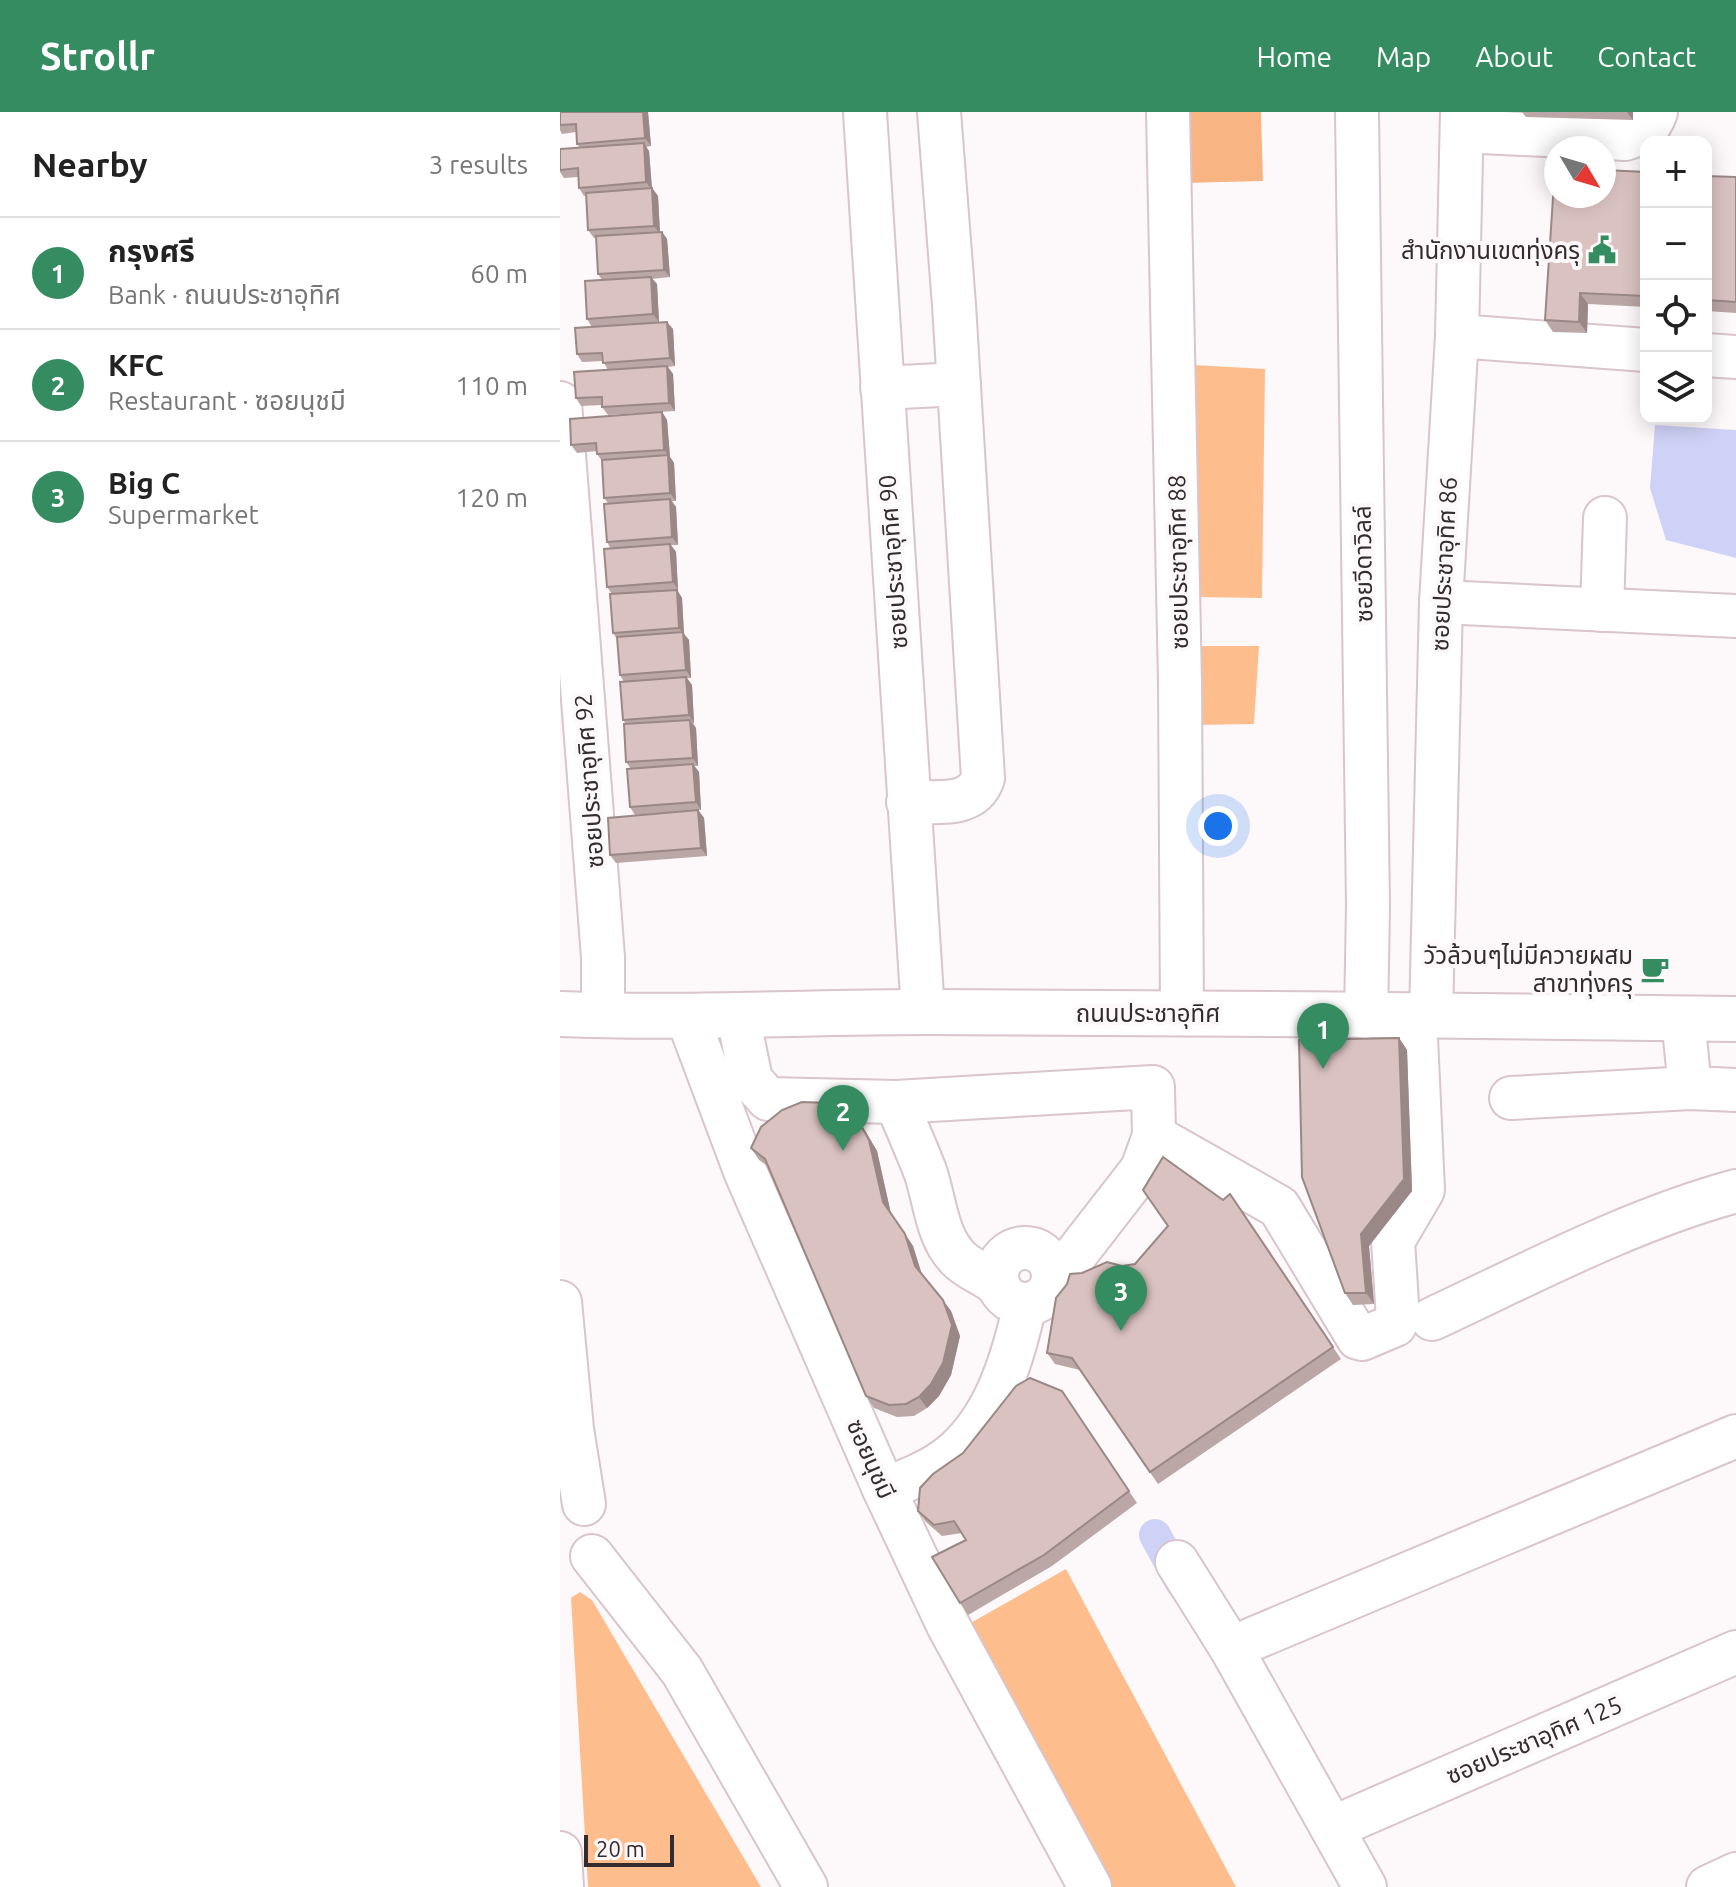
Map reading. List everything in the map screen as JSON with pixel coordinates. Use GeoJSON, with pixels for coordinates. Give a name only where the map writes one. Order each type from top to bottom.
{"type":"FeatureCollection","features":[{"type":"Feature","properties":{"kind":"main road","name":"ถนนประชาอุทิศ"},"geometry":{"type":"LineString","coordinates":[[560,1014],[1182,1013],[1736,1019]]}},
{"type":"Feature","properties":{"kind":"street","name":"ซอยประชาอุทิศ 90"},"geometry":{"type":"LineString","coordinates":[[865,112],[923,1012]]}},
{"type":"Feature","properties":{"kind":"street"},"geometry":{"type":"LineString","coordinates":[[908,802],[961,800],[973,796],[980,789],[983,778],[939,112]]}},
{"type":"Feature","properties":{"kind":"street","name":"ซอยประชาอุทิศ 88"},"geometry":{"type":"LineString","coordinates":[[1168,112],[1180,682],[1182,1013]]}},
{"type":"Feature","properties":{"kind":"street","name":"ซอยวีดาวิลล์"},"geometry":{"type":"LineString","coordinates":[[1357,112],[1368,906],[1366,1017]]}},
{"type":"Feature","properties":{"kind":"street"},"geometry":{"type":"LineString","coordinates":[[1462,122],[1625,139],[1639,135],[1651,126],[1656,112]]}},
{"type":"Feature","properties":{"kind":"street","name":"ซอยประชาอุทิศ 86"},"geometry":{"type":"LineString","coordinates":[[1154,1136],[1279,1207],[1358,1338],[1395,1325],[1398,1319],[1393,1241],[1423,1190],[1423,1016],[1441,602],[1457,336],[1462,122]]}},
{"type":"Feature","properties":{"kind":"street"},"geometry":{"type":"LineString","coordinates":[[1457,336],[1640,350]]}},
{"type":"Feature","properties":{"kind":"street"},"geometry":{"type":"LineString","coordinates":[[1712,355],[1736,357]]}},
{"type":"Feature","properties":{"kind":"street"},"geometry":{"type":"LineString","coordinates":[[882,388],[959,384]]}},
{"type":"Feature","properties":{"kind":"street","name":"ซอยประชาอุทิศ 92"},"geometry":{"type":"LineString","coordinates":[[560,403],[603,957],[603,1016]]}},
{"type":"Feature","properties":{"kind":"street"},"geometry":{"type":"LineString","coordinates":[[1602,610],[1605,518]]}},
{"type":"Feature","properties":{"kind":"street"},"geometry":{"type":"LineString","coordinates":[[1441,602],[1736,616]]}},
{"type":"Feature","properties":{"kind":"street","name":"ซอยนุชมี"},"geometry":{"type":"LineString","coordinates":[[687,1016],[745,1171],[884,1489],[948,1625],[1090,1887]]}},
{"type":"Feature","properties":{"kind":"street"},"geometry":{"type":"LineString","coordinates":[[738,1016],[751,1080],[768,1099],[896,1102],[1153,1087],[1154,1136],[1142,1169],[1025,1292],[1008,1369],[986,1413],[945,1460],[884,1489]]}},
{"type":"Feature","properties":{"kind":"street"},"geometry":{"type":"LineString","coordinates":[[1683,1018],[1690,1088]]}},
{"type":"Feature","properties":{"kind":"street"},"geometry":{"type":"LineString","coordinates":[[1511,1098],[1690,1088],[1736,1090]]}},
{"type":"Feature","properties":{"kind":"street"},"geometry":{"type":"LineString","coordinates":[[896,1102],[926,1173],[948,1243],[956,1257],[966,1265],[1025,1292]]}},
{"type":"Feature","properties":{"kind":"street"},"geometry":{"type":"LineString","coordinates":[[1432,1319],[1609,1237],[1699,1201],[1736,1191]]}},
{"type":"Feature","properties":{"kind":"street"},"geometry":{"type":"LineString","coordinates":[[560,1302],[572,1429],[572,1501],[597,1523],[599,1535],[576,1564],[682,1671],[806,1887]]}},
{"type":"Feature","properties":{"kind":"street"},"geometry":{"type":"LineString","coordinates":[[1231,1648],[1736,1436]]}},
{"type":"Feature","properties":{"kind":"street"},"geometry":{"type":"LineString","coordinates":[[1177,1562],[1231,1648],[1365,1887]]}},
{"type":"Feature","properties":{"kind":"street","name":"ซอยประชาอุทิศ 125"},"geometry":{"type":"LineString","coordinates":[[1332,1828],[1736,1652]]}},
{"type":"Feature","properties":{"kind":"street"},"geometry":{"type":"LineString","coordinates":[[560,1853],[562,1887]]}},
{"type":"Feature","properties":{"kind":"street"},"geometry":{"type":"LineString","coordinates":[[1708,1887],[1736,1874]]}},
{"type":"Feature","properties":{"kind":"shaded area"},"geometry":{"type":"Polygon","coordinates":[[[1181,112],[1261,112],[1263,181],[1183,183],[1181,112]]]}},
{"type":"Feature","properties":{"kind":"shaded area"},"geometry":{"type":"Polygon","coordinates":[[[1194,365],[1265,369],[1262,598],[1192,597],[1194,365]]]}},
{"type":"Feature","properties":{"kind":"shaded area"},"geometry":{"type":"Polygon","coordinates":[[[1191,646],[1259,646],[1254,724],[1191,725],[1191,646]]]}},
{"type":"Feature","properties":{"kind":"shaded area"},"geometry":{"type":"Polygon","coordinates":[[[1066,1569],[1236,1887],[1104,1887],[960,1629],[1066,1569]]]}},
{"type":"Feature","properties":{"kind":"shaded area"},"geometry":{"type":"Polygon","coordinates":[[[580,1592],[592,1600],[761,1887],[588,1887],[571,1598],[580,1592]]]}},
{"type":"Feature","properties":{"kind":"water"},"geometry":{"type":"Polygon","coordinates":[[[1655,425],[1736,430],[1736,558],[1666,540],[1650,488],[1655,425]]]}},
{"type":"Feature","properties":{"kind":"building"},"geometry":{"type":"Polygon","coordinates":[[[560,112],[643,112],[645,138],[577,144],[576,124],[560,125],[560,112]]]}},
{"type":"Feature","properties":{"kind":"building"},"geometry":{"type":"Polygon","coordinates":[[[644,143],[646,182],[579,188],[578,168],[560,170],[560,149],[644,143]]]}},
{"type":"Feature","properties":{"kind":"building","name":"สำนักงานเขตทุ่งครุ"},"geometry":{"type":"Polygon","coordinates":[[[1616,171],[1640,172],[1640,296],[1580,293],[1579,322],[1545,320],[1552,208],[1616,208],[1616,171]]]}},
{"type":"Feature","properties":{"kind":"building"},"geometry":{"type":"Polygon","coordinates":[[[1712,176],[1736,177],[1736,302],[1712,300],[1712,176]]]}},
{"type":"Feature","properties":{"kind":"building"},"geometry":{"type":"Polygon","coordinates":[[[652,188],[654,226],[588,230],[586,193],[652,188]]]}},
{"type":"Feature","properties":{"kind":"building"},"geometry":{"type":"Polygon","coordinates":[[[662,232],[664,270],[598,274],[596,236],[662,232]]]}},
{"type":"Feature","properties":{"kind":"building"},"geometry":{"type":"Polygon","coordinates":[[[651,277],[653,314],[587,319],[585,281],[651,277]]]}},
{"type":"Feature","properties":{"kind":"building"},"geometry":{"type":"Polygon","coordinates":[[[667,322],[670,358],[603,363],[602,353],[577,354],[575,328],[667,322]]]}},
{"type":"Feature","properties":{"kind":"building"},"geometry":{"type":"Polygon","coordinates":[[[667,366],[669,403],[602,407],[602,397],[576,398],[574,372],[667,366]]]}},
{"type":"Feature","properties":{"kind":"building"},"geometry":{"type":"Polygon","coordinates":[[[662,412],[664,450],[597,454],[596,443],[571,445],[570,419],[662,412]]]}},
{"type":"Feature","properties":{"kind":"building"},"geometry":{"type":"Polygon","coordinates":[[[668,455],[670,493],[604,498],[602,460],[668,455]]]}},
{"type":"Feature","properties":{"kind":"building"},"geometry":{"type":"Polygon","coordinates":[[[670,499],[672,537],[607,542],[604,504],[670,499]]]}},
{"type":"Feature","properties":{"kind":"building"},"geometry":{"type":"Polygon","coordinates":[[[670,544],[673,582],[607,587],[604,549],[670,544]]]}},
{"type":"Feature","properties":{"kind":"building"},"geometry":{"type":"Polygon","coordinates":[[[677,590],[679,628],[613,633],[610,594],[677,590]]]}},
{"type":"Feature","properties":{"kind":"building"},"geometry":{"type":"Polygon","coordinates":[[[683,632],[686,670],[620,675],[617,637],[683,632]]]}},
{"type":"Feature","properties":{"kind":"building"},"geometry":{"type":"Polygon","coordinates":[[[686,677],[689,715],[623,720],[620,682],[686,677]]]}},
{"type":"Feature","properties":{"kind":"building"},"geometry":{"type":"Polygon","coordinates":[[[690,720],[693,758],[626,762],[624,724],[690,720]]]}},
{"type":"Feature","properties":{"kind":"building"},"geometry":{"type":"Polygon","coordinates":[[[693,764],[696,802],[630,807],[627,769],[693,764]]]}},
{"type":"Feature","properties":{"kind":"building"},"geometry":{"type":"Polygon","coordinates":[[[698,810],[701,848],[610,855],[608,818],[698,810]]]}},
{"type":"Feature","properties":{"kind":"building"},"geometry":{"type":"Polygon","coordinates":[[[1399,1038],[1404,1179],[1361,1234],[1366,1293],[1345,1293],[1302,1177],[1299,1040],[1399,1038]]]}},
{"type":"Feature","properties":{"kind":"building"},"geometry":{"type":"Polygon","coordinates":[[[802,1102],[830,1103],[846,1109],[857,1118],[869,1140],[883,1202],[905,1234],[915,1266],[943,1300],[952,1325],[943,1363],[931,1384],[919,1397],[906,1404],[889,1405],[866,1396],[765,1159],[751,1148],[761,1127],[782,1110],[802,1102]]]}},
{"type":"Feature","properties":{"kind":"building"},"geometry":{"type":"Polygon","coordinates":[[[1163,1157],[1223,1200],[1230,1194],[1333,1347],[1150,1472],[1072,1358],[1047,1353],[1056,1298],[1067,1284],[1070,1274],[1082,1273],[1107,1262],[1122,1266],[1135,1264],[1168,1226],[1143,1190],[1163,1157]]]}},
{"type":"Feature","properties":{"kind":"building"},"geometry":{"type":"Polygon","coordinates":[[[1030,1378],[1062,1391],[1129,1491],[1044,1555],[960,1603],[932,1557],[966,1540],[954,1521],[934,1525],[918,1511],[920,1488],[933,1474],[963,1453],[1016,1386],[1030,1378]]]}},
{"type":"Feature","properties":{"kind":"waterway"},"geometry":{"type":"LineString","coordinates":[[1155,1535],[1182,1584]]}},
{"type":"Feature","properties":{"kind":"place","name":"สำนักงานเขตทุ่งครุ"},"geometry":{"type":"Point","coordinates":[1602,250]}},
{"type":"Feature","properties":{"kind":"place","name":"วัวล้วนๆไม่มีควายผสม สาขาทุ่งครุ"},"geometry":{"type":"Point","coordinates":[1655,969]}},
{"type":"Feature","properties":{"kind":"place","name":"กรุงศรี"},"geometry":{"type":"Point","coordinates":[1323,1069]}},
{"type":"Feature","properties":{"kind":"place","name":"KFC"},"geometry":{"type":"Point","coordinates":[843,1151]}},
{"type":"Feature","properties":{"kind":"place","name":"Big C"},"geometry":{"type":"Point","coordinates":[1121,1331]}}]}
